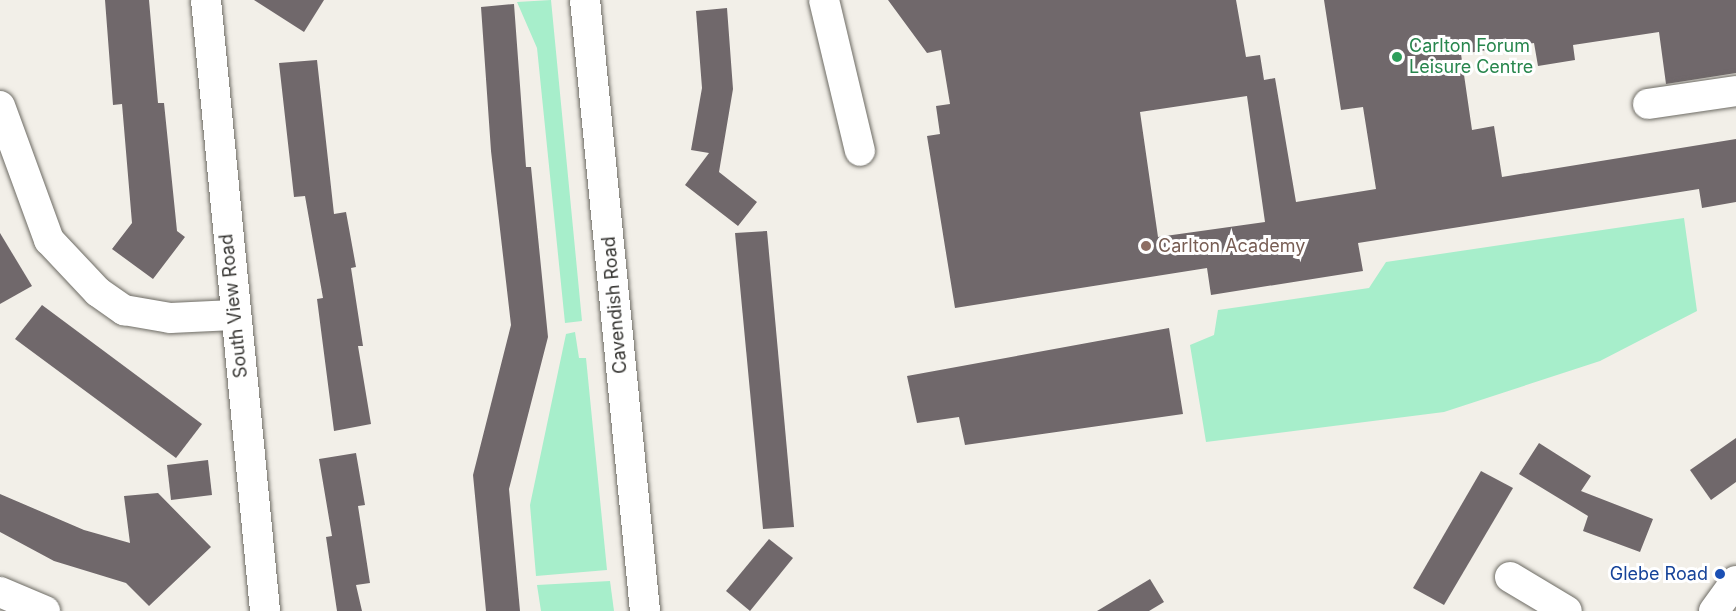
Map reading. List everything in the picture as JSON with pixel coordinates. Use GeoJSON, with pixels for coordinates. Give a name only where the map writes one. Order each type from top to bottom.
{"type":"FeatureCollection","features":[{"type":"Feature","properties":{"kind":"street","name":"South View Road"},"geometry":{"type":"LineString","coordinates":[[206,0],[234,315],[265,611]]}},
{"type":"Feature","properties":{"kind":"street","name":"Cavendish Road"},"geometry":{"type":"LineString","coordinates":[[585,0],[645,611]]}},
{"type":"Feature","properties":{"kind":"street"},"geometry":{"type":"LineString","coordinates":[[824,0],[860,151]]}},
{"type":"Feature","properties":{"kind":"street"},"geometry":{"type":"LineString","coordinates":[[1648,104],[1736,91]]}},
{"type":"Feature","properties":{"kind":"street"},"geometry":{"type":"LineString","coordinates":[[0,106],[49,240],[98,292],[124,310],[170,318],[234,315]]}},
{"type":"Feature","properties":{"kind":"street"},"geometry":{"type":"LineString","coordinates":[[1510,577],[1567,611]]}},
{"type":"Feature","properties":{"kind":"street"},"geometry":{"type":"LineString","coordinates":[[1714,611],[1736,581]]}},
{"type":"Feature","properties":{"kind":"street"},"geometry":{"type":"LineString","coordinates":[[0,592],[45,611]]}},
{"type":"Feature","properties":{"kind":"green space"},"geometry":{"type":"Polygon","coordinates":[[[551,0],[582,321],[565,323],[537,48],[517,2],[551,0]]]}},
{"type":"Feature","properties":{"kind":"green space"},"geometry":{"type":"Polygon","coordinates":[[[1684,218],[1697,311],[1600,361],[1444,412],[1206,442],[1190,345],[1214,335],[1218,310],[1369,288],[1386,262],[1684,218]]]}},
{"type":"Feature","properties":{"kind":"green space"},"geometry":{"type":"Polygon","coordinates":[[[575,332],[579,358],[586,358],[607,570],[536,576],[530,505],[566,334],[575,332]]]}},
{"type":"Feature","properties":{"kind":"green space"},"geometry":{"type":"Polygon","coordinates":[[[610,581],[614,611],[541,611],[537,585],[610,581]]]}},
{"type":"Feature","properties":{"kind":"building"},"geometry":{"type":"Polygon","coordinates":[[[105,0],[149,0],[158,103],[164,103],[177,231],[185,237],[153,279],[112,249],[132,223],[122,104],[113,105],[105,0]]]}},
{"type":"Feature","properties":{"kind":"building"},"geometry":{"type":"Polygon","coordinates":[[[254,0],[324,0],[304,32],[254,0]]]}},
{"type":"Feature","properties":{"kind":"building"},"geometry":{"type":"Polygon","coordinates":[[[888,0],[1236,0],[1246,57],[1260,55],[1264,80],[1275,78],[1296,202],[1376,189],[1363,107],[1341,110],[1324,0],[1736,0],[1736,73],[1666,84],[1659,32],[1573,45],[1575,60],[1538,66],[1534,43],[1461,54],[1472,130],[1494,126],[1502,177],[1736,139],[1736,202],[1702,208],[1699,189],[1358,243],[1363,271],[1211,295],[1207,268],[955,308],[927,136],[940,134],[936,106],[950,104],[941,50],[927,53],[888,0]],[[1247,96],[1140,112],[1158,237],[1265,222],[1247,96]]]}},
{"type":"Feature","properties":{"kind":"building"},"geometry":{"type":"Polygon","coordinates":[[[514,4],[526,167],[531,167],[548,337],[509,489],[520,611],[486,611],[473,475],[511,325],[491,151],[481,7],[514,4]]]}},
{"type":"Feature","properties":{"kind":"building"},"geometry":{"type":"Polygon","coordinates":[[[727,8],[733,89],[719,172],[757,202],[738,226],[685,185],[709,153],[691,150],[702,88],[696,11],[727,8]]]}},
{"type":"Feature","properties":{"kind":"building"},"geometry":{"type":"Polygon","coordinates":[[[317,60],[334,214],[346,212],[356,267],[351,268],[363,346],[358,346],[371,424],[334,431],[317,299],[323,298],[305,196],[294,197],[279,63],[317,60]]]}},
{"type":"Feature","properties":{"kind":"building"},"geometry":{"type":"Polygon","coordinates":[[[767,231],[794,527],[763,529],[735,233],[767,231]]]}},
{"type":"Feature","properties":{"kind":"building"},"geometry":{"type":"Polygon","coordinates":[[[0,233],[32,286],[0,304],[0,233]]]}},
{"type":"Feature","properties":{"kind":"building"},"geometry":{"type":"Polygon","coordinates":[[[42,305],[202,424],[176,458],[15,339],[42,305]]]}},
{"type":"Feature","properties":{"kind":"building"},"geometry":{"type":"Polygon","coordinates":[[[1169,328],[1183,414],[965,445],[959,417],[917,423],[907,376],[1169,328]]]}},
{"type":"Feature","properties":{"kind":"building"},"geometry":{"type":"Polygon","coordinates":[[[1736,438],[1736,482],[1711,500],[1690,470],[1736,438]]]}},
{"type":"Feature","properties":{"kind":"building"},"geometry":{"type":"Polygon","coordinates":[[[1539,443],[1591,476],[1581,491],[1653,519],[1640,552],[1583,531],[1588,516],[1519,474],[1539,443]]]}},
{"type":"Feature","properties":{"kind":"building"},"geometry":{"type":"Polygon","coordinates":[[[356,453],[365,505],[358,506],[370,583],[356,585],[362,611],[337,611],[326,537],[332,536],[319,459],[356,453]]]}},
{"type":"Feature","properties":{"kind":"building"},"geometry":{"type":"Polygon","coordinates":[[[208,460],[212,495],[171,500],[167,465],[208,460]]]}},
{"type":"Feature","properties":{"kind":"building"},"geometry":{"type":"Polygon","coordinates":[[[1481,471],[1513,488],[1444,605],[1413,588],[1481,471]]]}},
{"type":"Feature","properties":{"kind":"building"},"geometry":{"type":"Polygon","coordinates":[[[158,493],[211,547],[149,606],[126,583],[54,561],[0,532],[0,494],[84,530],[130,543],[124,496],[158,493]]]}},
{"type":"Feature","properties":{"kind":"building"},"geometry":{"type":"Polygon","coordinates":[[[769,539],[793,558],[750,611],[726,591],[769,539]]]}},
{"type":"Feature","properties":{"kind":"building"},"geometry":{"type":"Polygon","coordinates":[[[1150,579],[1164,602],[1149,611],[1097,611],[1150,579]]]}},
{"type":"Feature","properties":{"kind":"place","name":"Carlton Forum Leisure Centre"},"geometry":{"type":"Point","coordinates":[1397,57]}},
{"type":"Feature","properties":{"kind":"place","name":"Carlton Academy"},"geometry":{"type":"Point","coordinates":[1146,246]}},
{"type":"Feature","properties":{"kind":"place","name":"Glebe Road"},"geometry":{"type":"Point","coordinates":[1720,574]}}]}
